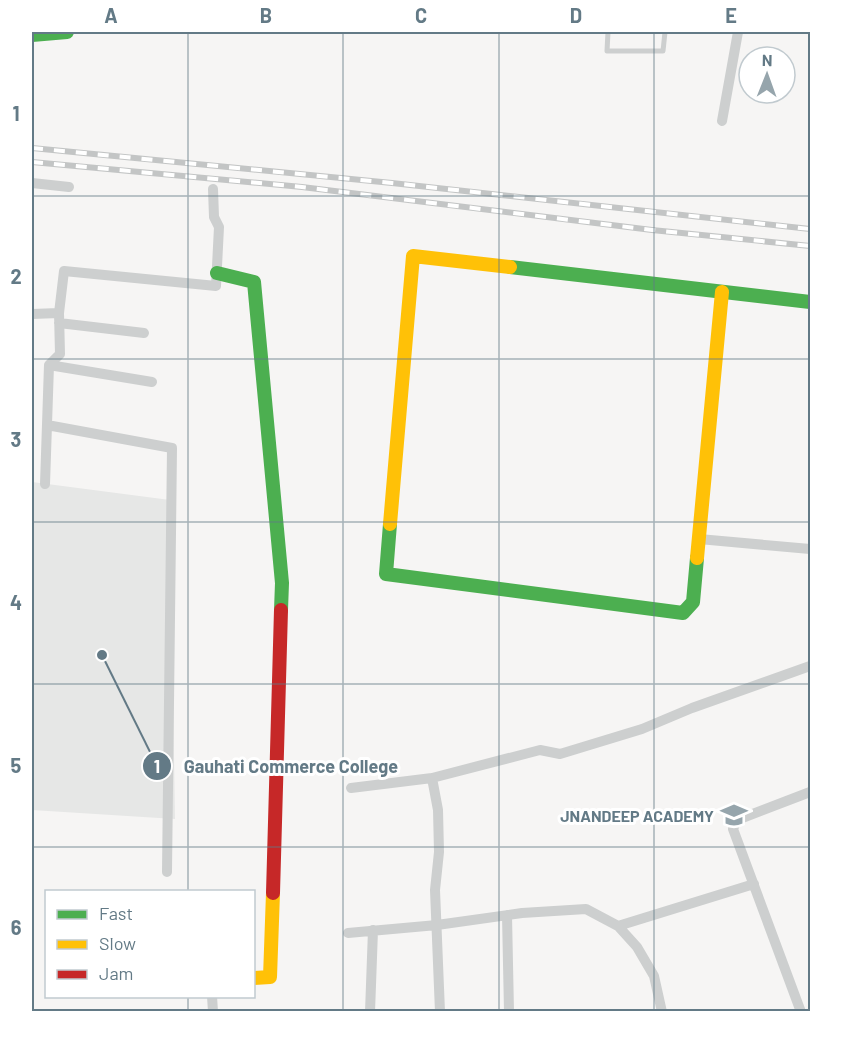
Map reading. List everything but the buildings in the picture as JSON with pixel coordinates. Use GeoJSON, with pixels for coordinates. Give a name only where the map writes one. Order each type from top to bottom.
{"type":"FeatureCollection","features":[{"type":"Feature","properties":{"kind":"street"},"geometry":{"type":"LineString","coordinates":[[36,34],[67,32]]}},
{"type":"Feature","properties":{"kind":"street"},"geometry":{"type":"LineString","coordinates":[[722,121],[738,32]]}},
{"type":"Feature","properties":{"kind":"street"},"geometry":{"type":"LineString","coordinates":[[32,183],[69,187]]}},
{"type":"Feature","properties":{"kind":"street"},"geometry":{"type":"LineString","coordinates":[[45,484],[49,365],[60,354],[59,318],[64,271],[216,286],[219,227],[214,217],[213,189]]}},
{"type":"Feature","properties":{"kind":"street"},"geometry":{"type":"LineString","coordinates":[[722,292],[693,602],[682,613],[386,574],[413,256],[810,302]]}},
{"type":"Feature","properties":{"kind":"street"},"geometry":{"type":"LineString","coordinates":[[217,273],[254,282],[282,584],[270,977],[255,978]]}},
{"type":"Feature","properties":{"kind":"street"},"geometry":{"type":"LineString","coordinates":[[32,314],[144,333]]}},
{"type":"Feature","properties":{"kind":"street"},"geometry":{"type":"LineString","coordinates":[[49,365],[152,382]]}},
{"type":"Feature","properties":{"kind":"street"},"geometry":{"type":"LineString","coordinates":[[47,425],[172,448],[167,872]]}},
{"type":"Feature","properties":{"kind":"street"},"geometry":{"type":"LineString","coordinates":[[699,539],[810,549]]}},
{"type":"Feature","properties":{"kind":"street"},"geometry":{"type":"LineString","coordinates":[[351,788],[432,778],[540,750],[560,754],[642,729],[692,708],[810,666]]}},
{"type":"Feature","properties":{"kind":"street"},"geometry":{"type":"LineString","coordinates":[[432,778],[438,810],[439,852],[435,890],[440,1011]]}},
{"type":"Feature","properties":{"kind":"street"},"geometry":{"type":"LineString","coordinates":[[801,1011],[734,829],[737,820],[810,792]]}},
{"type":"Feature","properties":{"kind":"street"},"geometry":{"type":"LineString","coordinates":[[618,926],[754,885]]}},
{"type":"Feature","properties":{"kind":"street"},"geometry":{"type":"LineString","coordinates":[[348,933],[437,925],[507,915],[586,909],[618,926],[637,947],[654,976],[662,1011]]}},
{"type":"Feature","properties":{"kind":"street"},"geometry":{"type":"LineString","coordinates":[[507,915],[509,1011]]}},
{"type":"Feature","properties":{"kind":"street"},"geometry":{"type":"LineString","coordinates":[[370,1011],[373,930]]}},
{"type":"Feature","properties":{"kind":"lane"},"geometry":{"type":"LineString","coordinates":[[608,32],[607,51],[663,51],[665,32]]}},
{"type":"Feature","properties":{"kind":"shaded area"},"geometry":{"type":"Polygon","coordinates":[[[32,482],[170,500],[175,819],[32,810],[32,482]]]}},
{"type":"Feature","properties":{"kind":"railway"},"geometry":{"type":"LineString","coordinates":[[32,148],[392,183],[810,229]]}},
{"type":"Feature","properties":{"kind":"railway"},"geometry":{"type":"LineString","coordinates":[[32,162],[302,187],[652,230],[810,246]]}},
{"type":"Feature","properties":{"kind":"traffic: fast"},"geometry":{"type":"LineString","coordinates":[[32,35],[67,32]]}},
{"type":"Feature","properties":{"kind":"traffic: fast"},"geometry":{"type":"LineString","coordinates":[[510,267],[810,302]]}},
{"type":"Feature","properties":{"kind":"traffic: fast"},"geometry":{"type":"LineString","coordinates":[[217,273],[254,282],[282,583],[281,610]]}},
{"type":"Feature","properties":{"kind":"traffic: fast"},"geometry":{"type":"LineString","coordinates":[[390,524],[386,574],[683,613],[693,602],[697,558]]}},
{"type":"Feature","properties":{"kind":"traffic: slow"},"geometry":{"type":"LineString","coordinates":[[390,524],[413,256],[510,267]]}},
{"type":"Feature","properties":{"kind":"traffic: slow"},"geometry":{"type":"LineString","coordinates":[[697,558],[722,292]]}},
{"type":"Feature","properties":{"kind":"traffic: slow"},"geometry":{"type":"LineString","coordinates":[[255,978],[270,977],[273,893]]}},
{"type":"Feature","properties":{"kind":"traffic: jam"},"geometry":{"type":"LineString","coordinates":[[273,893],[281,610]]}},
{"type":"Feature","properties":{"kind":"place","name":"Gauhati Commerce College"},"geometry":{"type":"Point","coordinates":[102,655]}},
{"type":"Feature","properties":{"kind":"place","name":"JNANDEEP ACADEMY"},"geometry":{"type":"Point","coordinates":[734,815]}}]}
